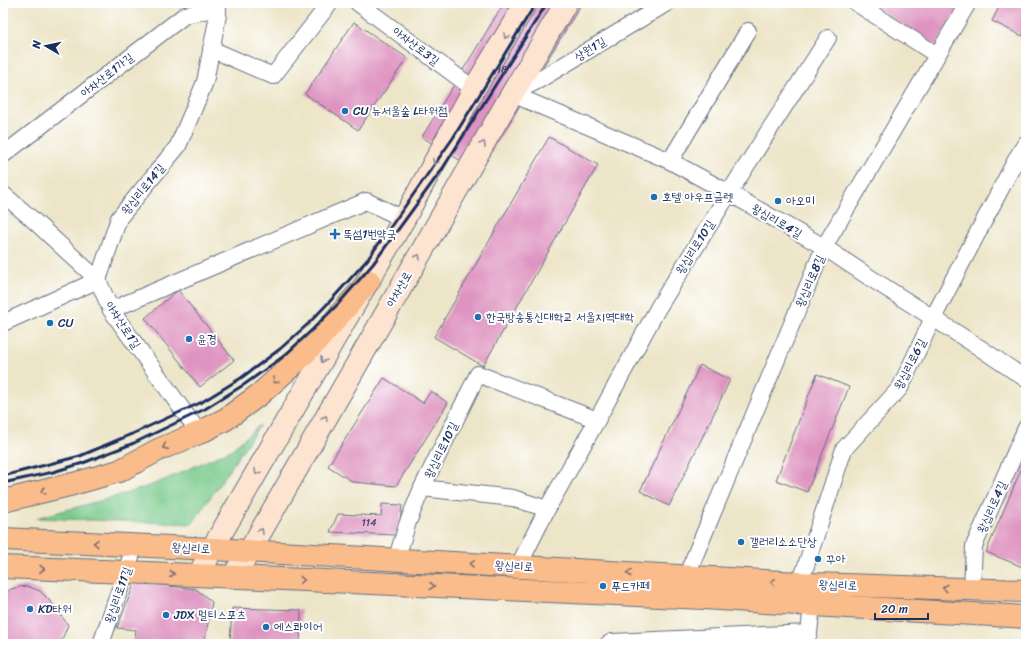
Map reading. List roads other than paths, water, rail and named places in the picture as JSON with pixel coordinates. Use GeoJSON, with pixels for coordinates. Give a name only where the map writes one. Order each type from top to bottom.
{"type":"FeatureCollection","features":[{"type":"Feature","properties":{"kind":"main road"},"geometry":{"type":"LineString","coordinates":[[199,575],[212,549],[369,281],[474,89],[526,3]]}},
{"type":"Feature","properties":{"kind":"main road","name":"아차산로"},"geometry":{"type":"LineString","coordinates":[[233,576],[249,552],[512,94],[566,3]]}},
{"type":"Feature","properties":{"kind":"main road"},"geometry":{"type":"LineString","coordinates":[[3,501],[119,471],[160,449],[226,419],[260,394],[297,361],[317,341],[369,281]]}},
{"type":"Feature","properties":{"kind":"main road","name":"왕십리로"},"geometry":{"type":"LineString","coordinates":[[3,539],[212,549],[800,584],[1026,591]]}},
{"type":"Feature","properties":{"kind":"main road","name":"왕십리로"},"geometry":{"type":"LineString","coordinates":[[3,568],[233,576],[696,598],[1026,617]]}},
{"type":"Feature","properties":{"kind":"street"},"geometry":{"type":"LineString","coordinates":[[211,48],[274,76],[330,3]]}},
{"type":"Feature","properties":{"kind":"street","name":"아차산로3길"},"geometry":{"type":"LineString","coordinates":[[358,3],[474,89]]}},
{"type":"Feature","properties":{"kind":"street","name":"상원1길"},"geometry":{"type":"LineString","coordinates":[[512,94],[539,80],[667,3]]}},
{"type":"Feature","properties":{"kind":"street"},"geometry":{"type":"LineString","coordinates":[[856,3],[937,55]]}},
{"type":"Feature","properties":{"kind":"street","name":"왕십리로8길"},"geometry":{"type":"LineString","coordinates":[[686,577],[824,248],[968,3]]}},
{"type":"Feature","properties":{"kind":"street","name":"왕십리로14길"},"geometry":{"type":"LineString","coordinates":[[98,280],[119,218],[178,146],[205,82],[218,15],[218,6]]}},
{"type":"Feature","properties":{"kind":"street","name":"아차산로1가길"},"geometry":{"type":"LineString","coordinates":[[3,155],[185,14],[218,6]]}},
{"type":"Feature","properties":{"kind":"street"},"geometry":{"type":"LineString","coordinates":[[670,161],[748,31]]}},
{"type":"Feature","properties":{"kind":"street","name":"왕십리로10길"},"geometry":{"type":"LineString","coordinates":[[518,567],[547,509],[658,308],[828,38]]}},
{"type":"Feature","properties":{"kind":"street","name":"왕십리로4길"},"geometry":{"type":"LineString","coordinates":[[512,94],[670,161],[729,193],[824,248],[1026,379]]}},
{"type":"Feature","properties":{"kind":"street","name":"왕십리로6길"},"geometry":{"type":"LineString","coordinates":[[800,584],[844,449],[900,388],[933,318],[1026,143]]}},
{"type":"Feature","properties":{"kind":"street","name":"아차산로1길"},"geometry":{"type":"LineString","coordinates":[[3,194],[98,280],[111,310],[199,432]]}},
{"type":"Feature","properties":{"kind":"street"},"geometry":{"type":"LineString","coordinates":[[111,310],[366,201],[404,219]]}},
{"type":"Feature","properties":{"kind":"street"},"geometry":{"type":"LineString","coordinates":[[3,324],[98,280]]}},
{"type":"Feature","properties":{"kind":"street","name":"왕십리로10길"},"geometry":{"type":"LineString","coordinates":[[396,560],[408,522],[422,488],[478,374],[597,420]]}},
{"type":"Feature","properties":{"kind":"street","name":"왕십리로4길"},"geometry":{"type":"LineString","coordinates":[[972,589],[974,546],[1026,428]]}},
{"type":"Feature","properties":{"kind":"street","name":"왕십리로10길"},"geometry":{"type":"LineString","coordinates":[[422,488],[513,498],[547,509]]}},
{"type":"Feature","properties":{"kind":"street","name":"왕십리로11길"},"geometry":{"type":"LineString","coordinates":[[101,644],[135,545]]}},
{"type":"Feature","properties":{"kind":"street"},"geometry":{"type":"LineString","coordinates":[[608,644],[612,642],[807,638],[812,605]]}},
{"type":"Feature","properties":{"kind":"railway"},"geometry":{"type":"LineString","coordinates":[[3,476],[80,456],[202,402],[241,378],[280,349],[308,324],[368,259],[453,138],[536,3]]}},
{"type":"Feature","properties":{"kind":"railway"},"geometry":{"type":"LineString","coordinates":[[3,483],[53,472],[83,463],[134,443],[205,409],[245,384],[284,356],[339,303],[373,264],[443,168],[547,3]]}},
{"type":"Feature","properties":{"kind":"place","name":"CU 뉴서울숲 L타워점"},"geometry":{"type":"Point","coordinates":[345,111]}},
{"type":"Feature","properties":{"kind":"place","name":"호텔 아우프글렛"},"geometry":{"type":"Point","coordinates":[654,197]}},
{"type":"Feature","properties":{"kind":"place","name":"아오미"},"geometry":{"type":"Point","coordinates":[778,201]}},
{"type":"Feature","properties":{"kind":"place","name":"뚝섬1번약국"},"geometry":{"type":"Point","coordinates":[335,234]}},
{"type":"Feature","properties":{"kind":"place","name":"한국방송통신대학교 서울지역대학"},"geometry":{"type":"Point","coordinates":[478,317]}},
{"type":"Feature","properties":{"kind":"place","name":"CU"},"geometry":{"type":"Point","coordinates":[50,323]}},
{"type":"Feature","properties":{"kind":"place","name":"윤경"},"geometry":{"type":"Point","coordinates":[189,339]}},
{"type":"Feature","properties":{"kind":"place","name":"갤러리소소단상"},"geometry":{"type":"Point","coordinates":[741,542]}},
{"type":"Feature","properties":{"kind":"place","name":"꾸아"},"geometry":{"type":"Point","coordinates":[818,559]}},
{"type":"Feature","properties":{"kind":"place","name":"푸드카페"},"geometry":{"type":"Point","coordinates":[603,586]}},
{"type":"Feature","properties":{"kind":"place","name":"KD타워"},"geometry":{"type":"Point","coordinates":[30,609]}},
{"type":"Feature","properties":{"kind":"place","name":"JDX 멀티스포츠"},"geometry":{"type":"Point","coordinates":[166,615]}},
{"type":"Feature","properties":{"kind":"place","name":"에스콰이어"},"geometry":{"type":"Point","coordinates":[266,627]}}]}
